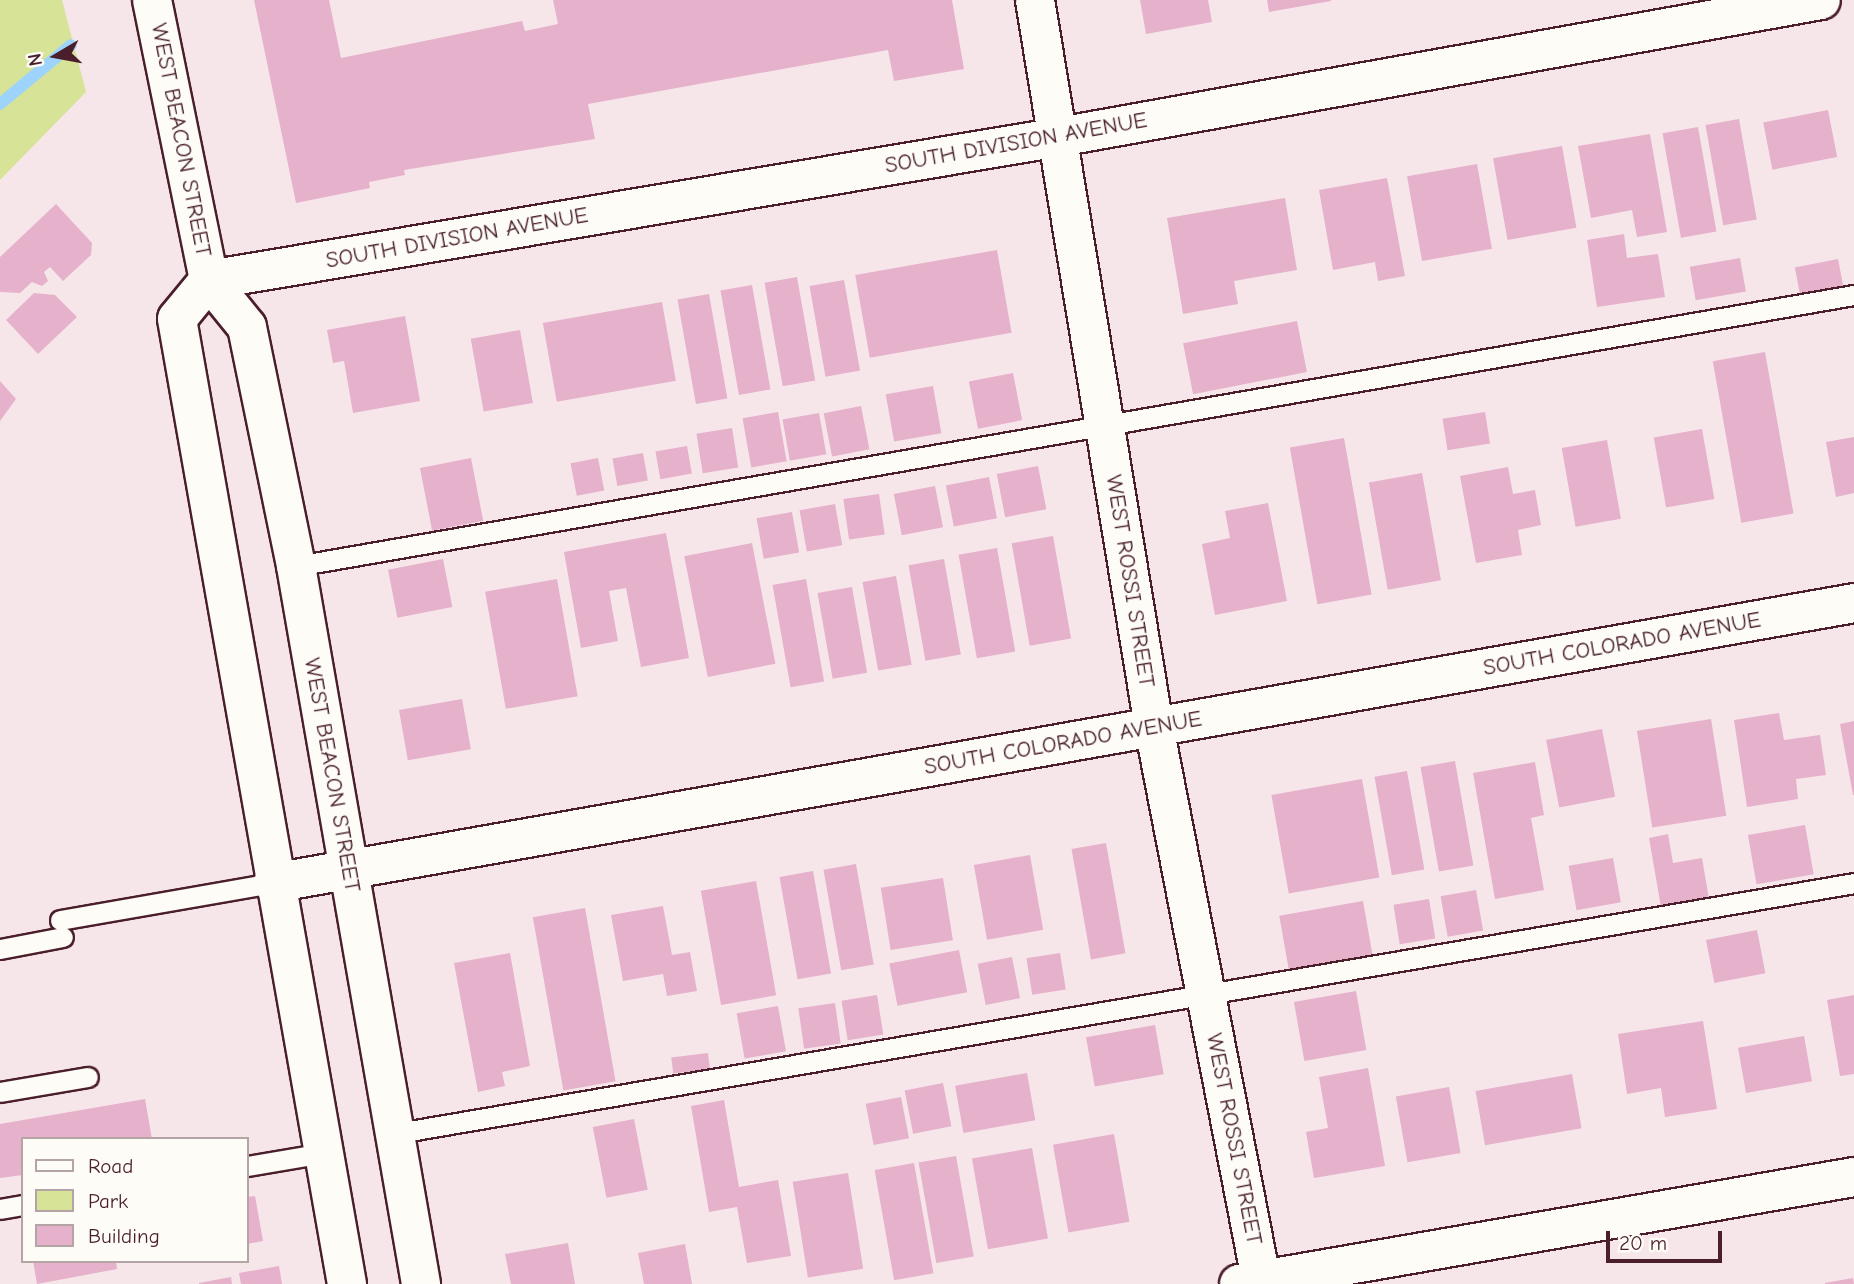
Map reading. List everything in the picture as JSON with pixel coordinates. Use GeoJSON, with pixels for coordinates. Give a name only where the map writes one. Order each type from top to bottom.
{"type":"FeatureCollection","features":[{"type":"Feature","properties":{"kind":"street","name":"WEST BEACON STREET"},"geometry":{"type":"LineString","coordinates":[[152,0],[209,280],[247,327],[296,566],[392,1134],[421,1284]]}},
{"type":"Feature","properties":{"kind":"street","name":"WEST ROSSI STREET"},"geometry":{"type":"LineString","coordinates":[[1035,0],[1154,727],[1206,995],[1254,1283]]}},
{"type":"Feature","properties":{"kind":"street","name":"SOUTH DIVISION AVENUE"},"geometry":{"type":"LineString","coordinates":[[209,280],[1059,137],[1821,0]]}},
{"type":"Feature","properties":{"kind":"street","name":"WEST BEACON STREET"},"geometry":{"type":"LineString","coordinates":[[209,280],[177,319],[273,883],[347,1284]]}},
{"type":"Feature","properties":{"kind":"street","name":"SOUTH COLORADO AVENUE"},"geometry":{"type":"LineString","coordinates":[[273,883],[1854,603]]}},
{"type":"Feature","properties":{"kind":"street"},"geometry":{"type":"LineString","coordinates":[[1254,1283],[1854,1177]]}},
{"type":"Feature","properties":{"kind":"lane"},"geometry":{"type":"LineString","coordinates":[[296,566],[1854,295]]}},
{"type":"Feature","properties":{"kind":"lane"},"geometry":{"type":"LineString","coordinates":[[0,949],[61,929],[273,883]]}},
{"type":"Feature","properties":{"kind":"lane"},"geometry":{"type":"LineString","coordinates":[[392,1134],[1854,883]]}},
{"type":"Feature","properties":{"kind":"lane"},"geometry":{"type":"LineString","coordinates":[[0,1092],[88,1077]]}},
{"type":"Feature","properties":{"kind":"lane"},"geometry":{"type":"LineString","coordinates":[[248,1166],[324,1153]]}},
{"type":"Feature","properties":{"kind":"lane"},"geometry":{"type":"LineString","coordinates":[[0,1209],[21,1205]]}},
{"type":"Feature","properties":{"kind":"green space"},"geometry":{"type":"Polygon","coordinates":[[[0,0],[62,0],[86,92],[0,180],[0,0]]]}},
{"type":"Feature","properties":{"kind":"building"},"geometry":{"type":"Polygon","coordinates":[[[254,0],[329,0],[341,58],[522,21],[525,31],[558,24],[553,0],[952,0],[964,69],[894,81],[888,50],[588,104],[595,139],[404,170],[405,175],[369,182],[370,188],[296,203],[254,0]]]}},
{"type":"Feature","properties":{"kind":"building"},"geometry":{"type":"Polygon","coordinates":[[[1140,0],[1208,0],[1212,22],[1146,34],[1140,0]]]}},
{"type":"Feature","properties":{"kind":"building"},"geometry":{"type":"Polygon","coordinates":[[[1267,0],[1331,0],[1331,1],[1269,12],[1267,0]]]}},
{"type":"Feature","properties":{"kind":"building"},"geometry":{"type":"Polygon","coordinates":[[[1828,110],[1837,157],[1772,170],[1763,123],[1828,110]]]}},
{"type":"Feature","properties":{"kind":"building"},"geometry":{"type":"Polygon","coordinates":[[[1739,119],[1757,219],[1723,225],[1706,125],[1739,119]]]}},
{"type":"Feature","properties":{"kind":"building"},"geometry":{"type":"Polygon","coordinates":[[[1698,127],[1716,231],[1681,238],[1663,133],[1698,127]]]}},
{"type":"Feature","properties":{"kind":"building"},"geometry":{"type":"Polygon","coordinates":[[[1650,134],[1667,232],[1637,237],[1632,210],[1591,218],[1578,146],[1650,134]]]}},
{"type":"Feature","properties":{"kind":"building"},"geometry":{"type":"Polygon","coordinates":[[[1562,146],[1576,228],[1507,240],[1493,158],[1562,146]]]}},
{"type":"Feature","properties":{"kind":"building"},"geometry":{"type":"Polygon","coordinates":[[[1477,164],[1492,249],[1422,261],[1407,176],[1477,164]]]}},
{"type":"Feature","properties":{"kind":"building"},"geometry":{"type":"Polygon","coordinates":[[[1387,178],[1405,276],[1378,281],[1375,262],[1333,270],[1319,190],[1387,178]]]}},
{"type":"Feature","properties":{"kind":"building"},"geometry":{"type":"Polygon","coordinates":[[[1285,198],[1297,270],[1234,281],[1238,304],[1183,314],[1167,218],[1285,198]]]}},
{"type":"Feature","properties":{"kind":"building"},"geometry":{"type":"Polygon","coordinates":[[[56,204],[92,243],[91,255],[63,281],[50,267],[44,272],[48,281],[42,286],[32,282],[20,293],[0,292],[0,257],[56,204]]]}},
{"type":"Feature","properties":{"kind":"building"},"geometry":{"type":"Polygon","coordinates":[[[1624,234],[1627,258],[1658,254],[1665,297],[1597,307],[1587,240],[1624,234]]]}},
{"type":"Feature","properties":{"kind":"building"},"geometry":{"type":"Polygon","coordinates":[[[997,250],[1012,333],[870,358],[855,275],[997,250]]]}},
{"type":"Feature","properties":{"kind":"building"},"geometry":{"type":"Polygon","coordinates":[[[1740,258],[1746,291],[1696,300],[1690,267],[1740,258]]]}},
{"type":"Feature","properties":{"kind":"building"},"geometry":{"type":"Polygon","coordinates":[[[1838,259],[1844,289],[1801,298],[1795,267],[1838,259]]]}},
{"type":"Feature","properties":{"kind":"building"},"geometry":{"type":"Polygon","coordinates":[[[797,277],[815,380],[783,386],[765,283],[797,277]]]}},
{"type":"Feature","properties":{"kind":"building"},"geometry":{"type":"Polygon","coordinates":[[[844,280],[860,371],[826,377],[810,286],[844,280]]]}},
{"type":"Feature","properties":{"kind":"building"},"geometry":{"type":"Polygon","coordinates":[[[752,285],[770,389],[739,395],[720,291],[752,285]]]}},
{"type":"Feature","properties":{"kind":"building"},"geometry":{"type":"Polygon","coordinates":[[[34,293],[55,295],[77,317],[38,354],[6,320],[34,293]]]}},
{"type":"Feature","properties":{"kind":"building"},"geometry":{"type":"Polygon","coordinates":[[[709,294],[727,398],[696,404],[677,300],[709,294]]]}},
{"type":"Feature","properties":{"kind":"building"},"geometry":{"type":"Polygon","coordinates":[[[662,302],[676,381],[557,402],[543,323],[662,302]]]}},
{"type":"Feature","properties":{"kind":"building"},"geometry":{"type":"Polygon","coordinates":[[[405,316],[420,401],[353,413],[344,361],[333,363],[327,330],[405,316]]]}},
{"type":"Feature","properties":{"kind":"building"},"geometry":{"type":"Polygon","coordinates":[[[1297,321],[1307,372],[1193,394],[1183,343],[1297,321]]]}},
{"type":"Feature","properties":{"kind":"building"},"geometry":{"type":"Polygon","coordinates":[[[520,330],[533,403],[484,412],[471,339],[520,330]]]}},
{"type":"Feature","properties":{"kind":"building"},"geometry":{"type":"Polygon","coordinates":[[[1765,352],[1793,514],[1741,523],[1713,361],[1765,352]]]}},
{"type":"Feature","properties":{"kind":"building"},"geometry":{"type":"Polygon","coordinates":[[[1013,373],[1022,420],[978,429],[969,382],[1013,373]]]}},
{"type":"Feature","properties":{"kind":"building"},"geometry":{"type":"Polygon","coordinates":[[[0,381],[16,399],[0,421],[0,381]]]}},
{"type":"Feature","properties":{"kind":"building"},"geometry":{"type":"Polygon","coordinates":[[[933,386],[941,433],[894,442],[886,394],[933,386]]]}},
{"type":"Feature","properties":{"kind":"building"},"geometry":{"type":"Polygon","coordinates":[[[861,406],[869,449],[832,456],[824,413],[861,406]]]}},
{"type":"Feature","properties":{"kind":"building"},"geometry":{"type":"Polygon","coordinates":[[[778,412],[787,461],[751,467],[743,418],[778,412]]]}},
{"type":"Feature","properties":{"kind":"building"},"geometry":{"type":"Polygon","coordinates":[[[1485,412],[1490,444],[1448,450],[1443,419],[1485,412]]]}},
{"type":"Feature","properties":{"kind":"building"},"geometry":{"type":"Polygon","coordinates":[[[819,413],[826,454],[790,461],[783,419],[819,413]]]}},
{"type":"Feature","properties":{"kind":"building"},"geometry":{"type":"Polygon","coordinates":[[[732,428],[738,468],[703,473],[696,434],[732,428]]]}},
{"type":"Feature","properties":{"kind":"building"},"geometry":{"type":"Polygon","coordinates":[[[1702,429],[1714,499],[1666,507],[1654,438],[1702,429]]]}},
{"type":"Feature","properties":{"kind":"building"},"geometry":{"type":"Polygon","coordinates":[[[1854,437],[1854,493],[1836,497],[1826,442],[1854,437]]]}},
{"type":"Feature","properties":{"kind":"building"},"geometry":{"type":"Polygon","coordinates":[[[1344,438],[1372,595],[1317,604],[1290,448],[1344,438]]]}},
{"type":"Feature","properties":{"kind":"building"},"geometry":{"type":"Polygon","coordinates":[[[1607,440],[1621,519],[1576,527],[1562,448],[1607,440]]]}},
{"type":"Feature","properties":{"kind":"building"},"geometry":{"type":"Polygon","coordinates":[[[687,446],[692,474],[660,479],[655,452],[687,446]]]}},
{"type":"Feature","properties":{"kind":"building"},"geometry":{"type":"Polygon","coordinates":[[[643,453],[648,481],[617,486],[612,458],[643,453]]]}},
{"type":"Feature","properties":{"kind":"building"},"geometry":{"type":"Polygon","coordinates":[[[471,458],[483,521],[432,531],[420,468],[471,458]]]}},
{"type":"Feature","properties":{"kind":"building"},"geometry":{"type":"Polygon","coordinates":[[[598,458],[604,490],[577,496],[571,463],[598,458]]]}},
{"type":"Feature","properties":{"kind":"building"},"geometry":{"type":"Polygon","coordinates":[[[1038,466],[1046,509],[1005,517],[997,474],[1038,466]]]}},
{"type":"Feature","properties":{"kind":"building"},"geometry":{"type":"Polygon","coordinates":[[[1508,467],[1513,494],[1535,490],[1541,525],[1518,530],[1522,555],[1476,563],[1460,476],[1508,467]]]}},
{"type":"Feature","properties":{"kind":"building"},"geometry":{"type":"Polygon","coordinates":[[[1422,473],[1441,580],[1388,590],[1369,482],[1422,473]]]}},
{"type":"Feature","properties":{"kind":"building"},"geometry":{"type":"Polygon","coordinates":[[[989,477],[997,518],[954,527],[946,485],[989,477]]]}},
{"type":"Feature","properties":{"kind":"building"},"geometry":{"type":"Polygon","coordinates":[[[935,486],[943,527],[902,535],[894,494],[935,486]]]}},
{"type":"Feature","properties":{"kind":"building"},"geometry":{"type":"Polygon","coordinates":[[[879,494],[885,535],[849,540],[843,499],[879,494]]]}},
{"type":"Feature","properties":{"kind":"building"},"geometry":{"type":"Polygon","coordinates":[[[1268,503],[1287,601],[1215,615],[1202,544],[1230,538],[1225,511],[1268,503]]]}},
{"type":"Feature","properties":{"kind":"building"},"geometry":{"type":"Polygon","coordinates":[[[835,504],[842,545],[807,552],[800,510],[835,504]]]}},
{"type":"Feature","properties":{"kind":"building"},"geometry":{"type":"Polygon","coordinates":[[[792,512],[799,552],[764,559],[757,518],[792,512]]]}},
{"type":"Feature","properties":{"kind":"building"},"geometry":{"type":"Polygon","coordinates":[[[666,533],[689,658],[641,667],[626,588],[609,591],[618,641],[581,648],[564,552],[666,533]]]}},
{"type":"Feature","properties":{"kind":"building"},"geometry":{"type":"Polygon","coordinates":[[[1053,536],[1071,638],[1030,646],[1012,543],[1053,536]]]}},
{"type":"Feature","properties":{"kind":"building"},"geometry":{"type":"Polygon","coordinates":[[[752,543],[775,664],[708,677],[684,556],[752,543]]]}},
{"type":"Feature","properties":{"kind":"building"},"geometry":{"type":"Polygon","coordinates":[[[997,548],[1015,651],[977,658],[959,555],[997,548]]]}},
{"type":"Feature","properties":{"kind":"building"},"geometry":{"type":"Polygon","coordinates":[[[443,559],[452,607],[397,618],[388,570],[443,559]]]}},
{"type":"Feature","properties":{"kind":"building"},"geometry":{"type":"Polygon","coordinates":[[[944,559],[961,655],[925,661],[909,565],[944,559]]]}},
{"type":"Feature","properties":{"kind":"building"},"geometry":{"type":"Polygon","coordinates":[[[896,576],[912,665],[878,671],[863,582],[896,576]]]}},
{"type":"Feature","properties":{"kind":"building"},"geometry":{"type":"Polygon","coordinates":[[[557,579],[578,696],[506,709],[485,592],[557,579]]]}},
{"type":"Feature","properties":{"kind":"building"},"geometry":{"type":"Polygon","coordinates":[[[806,579],[824,681],[791,687],[773,585],[806,579]]]}},
{"type":"Feature","properties":{"kind":"building"},"geometry":{"type":"Polygon","coordinates":[[[852,587],[867,673],[833,679],[818,593],[852,587]]]}},
{"type":"Feature","properties":{"kind":"building"},"geometry":{"type":"Polygon","coordinates":[[[462,699],[471,749],[408,760],[399,710],[462,699]]]}},
{"type":"Feature","properties":{"kind":"building"},"geometry":{"type":"Polygon","coordinates":[[[1779,713],[1784,740],[1820,735],[1826,775],[1796,779],[1798,799],[1747,807],[1734,720],[1779,713]]]}},
{"type":"Feature","properties":{"kind":"building"},"geometry":{"type":"Polygon","coordinates":[[[1711,719],[1726,816],[1652,828],[1637,731],[1711,719]]]}},
{"type":"Feature","properties":{"kind":"building"},"geometry":{"type":"Polygon","coordinates":[[[1854,721],[1854,795],[1853,795],[1840,724],[1854,721]]]}},
{"type":"Feature","properties":{"kind":"building"},"geometry":{"type":"Polygon","coordinates":[[[1602,729],[1615,797],[1559,808],[1546,740],[1602,729]]]}},
{"type":"Feature","properties":{"kind":"building"},"geometry":{"type":"Polygon","coordinates":[[[1455,761],[1473,865],[1439,871],[1421,767],[1455,761]]]}},
{"type":"Feature","properties":{"kind":"building"},"geometry":{"type":"Polygon","coordinates":[[[1535,762],[1544,815],[1531,818],[1544,890],[1495,899],[1473,773],[1535,762]]]}},
{"type":"Feature","properties":{"kind":"building"},"geometry":{"type":"Polygon","coordinates":[[[1407,771],[1424,869],[1392,875],[1375,777],[1407,771]]]}},
{"type":"Feature","properties":{"kind":"building"},"geometry":{"type":"Polygon","coordinates":[[[1362,779],[1379,877],[1289,893],[1271,795],[1362,779]]]}},
{"type":"Feature","properties":{"kind":"building"},"geometry":{"type":"Polygon","coordinates":[[[1805,825],[1814,874],[1757,884],[1748,835],[1805,825]]]}},
{"type":"Feature","properties":{"kind":"building"},"geometry":{"type":"Polygon","coordinates":[[[1668,834],[1673,863],[1702,858],[1710,905],[1662,913],[1649,838],[1668,834]]]}},
{"type":"Feature","properties":{"kind":"building"},"geometry":{"type":"Polygon","coordinates":[[[1106,843],[1125,953],[1091,959],[1072,849],[1106,843]]]}},
{"type":"Feature","properties":{"kind":"building"},"geometry":{"type":"Polygon","coordinates":[[[1030,855],[1043,930],[987,940],[974,865],[1030,855]]]}},
{"type":"Feature","properties":{"kind":"building"},"geometry":{"type":"Polygon","coordinates":[[[1613,858],[1621,902],[1576,910],[1569,866],[1613,858]]]}},
{"type":"Feature","properties":{"kind":"building"},"geometry":{"type":"Polygon","coordinates":[[[856,864],[874,964],[841,970],[824,870],[856,864]]]}},
{"type":"Feature","properties":{"kind":"building"},"geometry":{"type":"Polygon","coordinates":[[[813,871],[831,973],[798,979],[780,877],[813,871]]]}},
{"type":"Feature","properties":{"kind":"building"},"geometry":{"type":"Polygon","coordinates":[[[943,878],[953,940],[891,950],[881,888],[943,878]]]}},
{"type":"Feature","properties":{"kind":"building"},"geometry":{"type":"Polygon","coordinates":[[[756,881],[776,995],[721,1005],[701,891],[756,881]]]}},
{"type":"Feature","properties":{"kind":"building"},"geometry":{"type":"Polygon","coordinates":[[[1476,890],[1483,930],[1448,937],[1441,896],[1476,890]]]}},
{"type":"Feature","properties":{"kind":"building"},"geometry":{"type":"Polygon","coordinates":[[[1429,899],[1435,939],[1400,944],[1393,905],[1429,899]]]}},
{"type":"Feature","properties":{"kind":"building"},"geometry":{"type":"Polygon","coordinates":[[[1363,901],[1373,959],[1290,974],[1279,916],[1363,901]]]}},
{"type":"Feature","properties":{"kind":"building"},"geometry":{"type":"Polygon","coordinates":[[[663,906],[672,955],[690,952],[697,991],[667,996],[663,974],[623,981],[611,915],[663,906]]]}},
{"type":"Feature","properties":{"kind":"building"},"geometry":{"type":"Polygon","coordinates":[[[585,908],[616,1081],[563,1091],[533,917],[585,908]]]}},
{"type":"Feature","properties":{"kind":"building"},"geometry":{"type":"Polygon","coordinates":[[[1757,930],[1765,973],[1714,983],[1706,940],[1757,930]]]}},
{"type":"Feature","properties":{"kind":"building"},"geometry":{"type":"Polygon","coordinates":[[[959,950],[967,992],[898,1006],[889,964],[959,950]]]}},
{"type":"Feature","properties":{"kind":"building"},"geometry":{"type":"Polygon","coordinates":[[[510,953],[530,1066],[502,1072],[505,1086],[478,1092],[454,963],[510,953]]]}},
{"type":"Feature","properties":{"kind":"building"},"geometry":{"type":"Polygon","coordinates":[[[1060,953],[1066,990],[1032,995],[1026,958],[1060,953]]]}},
{"type":"Feature","properties":{"kind":"building"},"geometry":{"type":"Polygon","coordinates":[[[1012,957],[1020,998],[986,1005],[978,964],[1012,957]]]}},
{"type":"Feature","properties":{"kind":"building"},"geometry":{"type":"Polygon","coordinates":[[[1356,991],[1366,1050],[1304,1061],[1294,1002],[1356,991]]]}},
{"type":"Feature","properties":{"kind":"building"},"geometry":{"type":"Polygon","coordinates":[[[877,995],[883,1035],[848,1040],[841,1001],[877,995]]]}},
{"type":"Feature","properties":{"kind":"building"},"geometry":{"type":"Polygon","coordinates":[[[1854,995],[1854,1074],[1840,1076],[1827,1000],[1854,995]]]}},
{"type":"Feature","properties":{"kind":"building"},"geometry":{"type":"Polygon","coordinates":[[[835,1003],[841,1044],[804,1049],[798,1008],[835,1003]]]}},
{"type":"Feature","properties":{"kind":"building"},"geometry":{"type":"Polygon","coordinates":[[[778,1006],[786,1051],[745,1059],[737,1013],[778,1006]]]}},
{"type":"Feature","properties":{"kind":"building"},"geometry":{"type":"Polygon","coordinates":[[[1703,1021],[1717,1109],[1665,1117],[1661,1088],[1627,1094],[1618,1034],[1703,1021]]]}},
{"type":"Feature","properties":{"kind":"building"},"geometry":{"type":"Polygon","coordinates":[[[1155,1025],[1164,1074],[1095,1086],[1086,1037],[1155,1025]]]}},
{"type":"Feature","properties":{"kind":"building"},"geometry":{"type":"Polygon","coordinates":[[[1804,1036],[1812,1081],[1746,1093],[1738,1048],[1804,1036]]]}},
{"type":"Feature","properties":{"kind":"building"},"geometry":{"type":"Polygon","coordinates":[[[708,1053],[710,1069],[673,1073],[671,1058],[708,1053]]]}},
{"type":"Feature","properties":{"kind":"building"},"geometry":{"type":"Polygon","coordinates":[[[1368,1068],[1385,1166],[1314,1178],[1306,1132],[1328,1128],[1319,1077],[1368,1068]]]}},
{"type":"Feature","properties":{"kind":"building"},"geometry":{"type":"Polygon","coordinates":[[[1027,1073],[1035,1120],[963,1133],[955,1086],[1027,1073]]]}},
{"type":"Feature","properties":{"kind":"building"},"geometry":{"type":"Polygon","coordinates":[[[1572,1074],[1582,1128],[1485,1145],[1475,1091],[1572,1074]]]}},
{"type":"Feature","properties":{"kind":"building"},"geometry":{"type":"Polygon","coordinates":[[[943,1083],[951,1126],[913,1134],[905,1090],[943,1083]]]}},
{"type":"Feature","properties":{"kind":"building"},"geometry":{"type":"Polygon","coordinates":[[[1449,1087],[1461,1153],[1407,1162],[1396,1096],[1449,1087]]]}},
{"type":"Feature","properties":{"kind":"building"},"geometry":{"type":"Polygon","coordinates":[[[901,1097],[909,1138],[874,1145],[866,1104],[901,1097]]]}},
{"type":"Feature","properties":{"kind":"building"},"geometry":{"type":"Polygon","coordinates":[[[145,1099],[152,1137],[21,1137],[21,1175],[0,1178],[0,1124],[145,1099]]]}},
{"type":"Feature","properties":{"kind":"building"},"geometry":{"type":"Polygon","coordinates":[[[724,1100],[739,1187],[778,1180],[791,1256],[747,1263],[737,1207],[709,1212],[691,1106],[724,1100]]]}},
{"type":"Feature","properties":{"kind":"building"},"geometry":{"type":"Polygon","coordinates":[[[634,1119],[648,1190],[607,1198],[593,1127],[634,1119]]]}},
{"type":"Feature","properties":{"kind":"building"},"geometry":{"type":"Polygon","coordinates":[[[1114,1134],[1129,1222],[1068,1232],[1053,1145],[1114,1134]]]}},
{"type":"Feature","properties":{"kind":"building"},"geometry":{"type":"Polygon","coordinates":[[[1032,1148],[1048,1239],[988,1249],[972,1159],[1032,1148]]]}},
{"type":"Feature","properties":{"kind":"building"},"geometry":{"type":"Polygon","coordinates":[[[956,1156],[974,1256],[936,1263],[919,1163],[956,1156]]]}},
{"type":"Feature","properties":{"kind":"building"},"geometry":{"type":"Polygon","coordinates":[[[914,1163],[933,1273],[894,1280],[875,1170],[914,1163]]]}},
{"type":"Feature","properties":{"kind":"building"},"geometry":{"type":"Polygon","coordinates":[[[848,1173],[863,1269],[808,1278],[793,1182],[848,1173]]]}},
{"type":"Feature","properties":{"kind":"building"},"geometry":{"type":"Polygon","coordinates":[[[255,1196],[263,1241],[248,1244],[248,1197],[255,1196]]]}},
{"type":"Feature","properties":{"kind":"building"},"geometry":{"type":"Polygon","coordinates":[[[568,1243],[575,1284],[511,1284],[505,1254],[568,1243]]]}},
{"type":"Feature","properties":{"kind":"building"},"geometry":{"type":"Polygon","coordinates":[[[685,1244],[692,1284],[644,1284],[638,1253],[685,1244]]]}},
{"type":"Feature","properties":{"kind":"building"},"geometry":{"type":"Polygon","coordinates":[[[33,1263],[116,1263],[117,1269],[37,1284],[33,1263]]]}},
{"type":"Feature","properties":{"kind":"building"},"geometry":{"type":"Polygon","coordinates":[[[279,1266],[282,1284],[241,1284],[239,1273],[279,1266]]]}},
{"type":"Feature","properties":{"kind":"building"},"geometry":{"type":"Polygon","coordinates":[[[231,1277],[232,1284],[199,1284],[199,1283],[231,1277]]]}},
{"type":"Feature","properties":{"kind":"building"},"geometry":{"type":"Polygon","coordinates":[[[1853,1278],[1854,1284],[1825,1284],[1825,1283],[1853,1278]]]}},
{"type":"Feature","properties":{"kind":"waterway"},"geometry":{"type":"LineString","coordinates":[[0,104],[71,45]]}}]}
